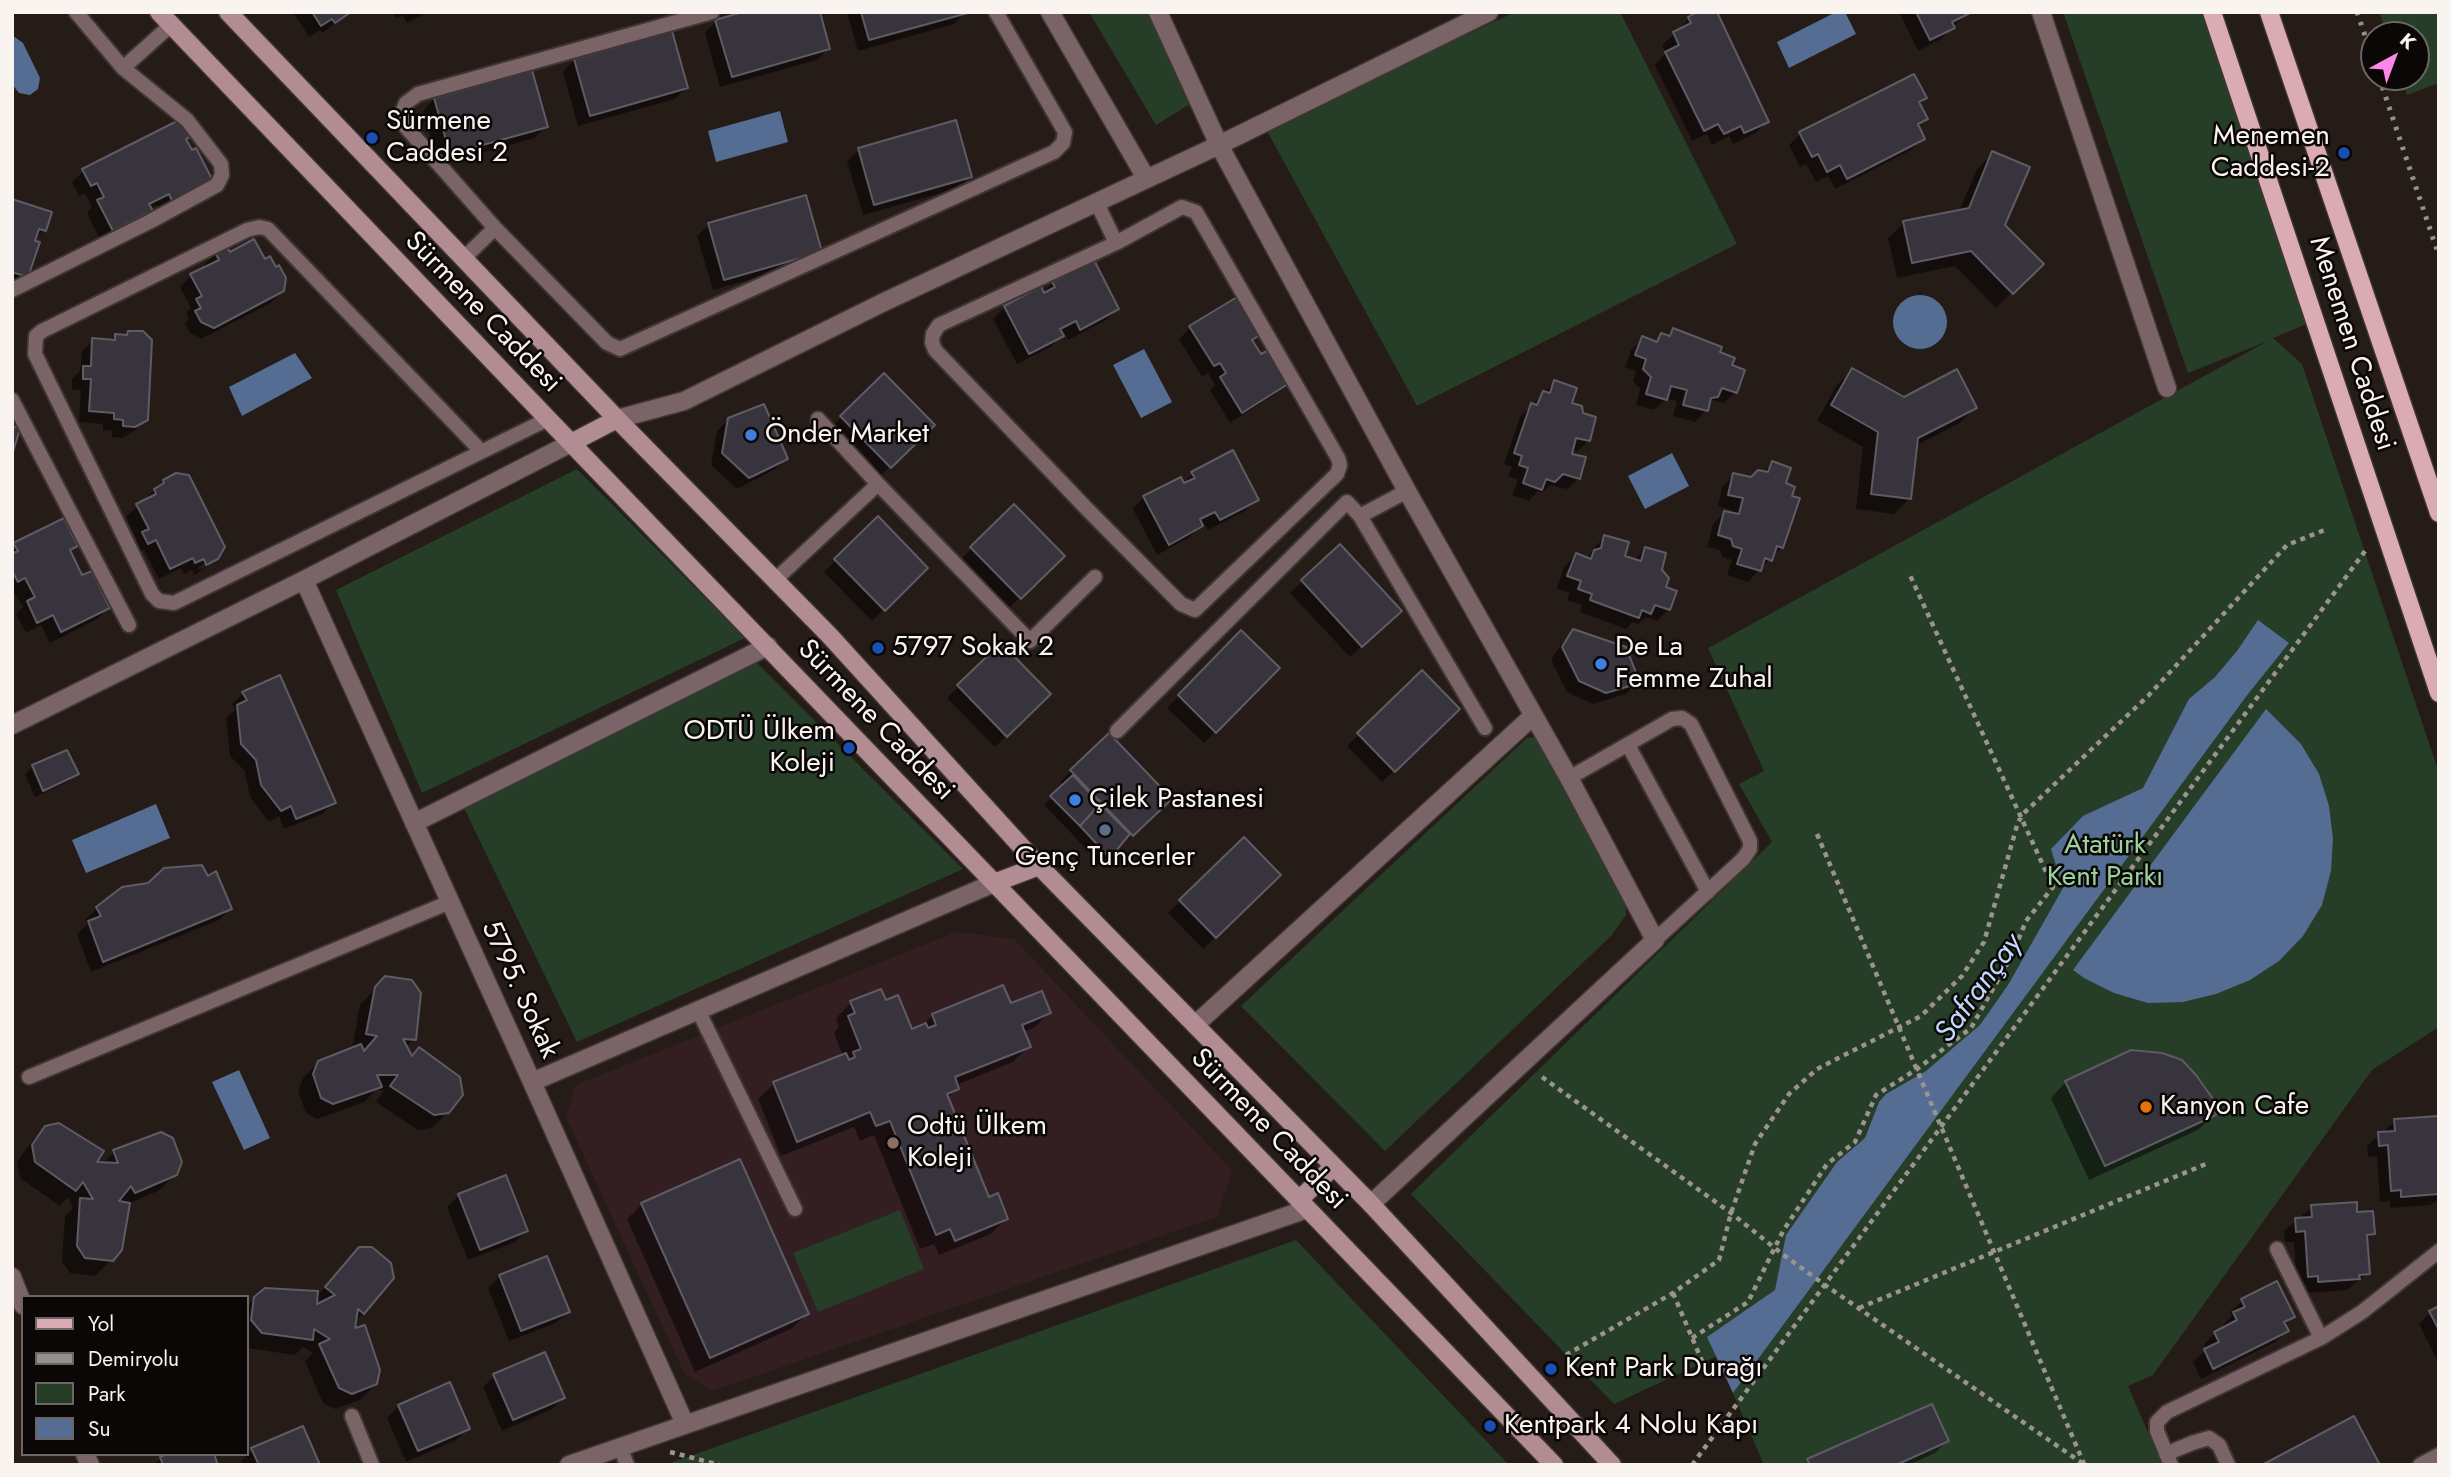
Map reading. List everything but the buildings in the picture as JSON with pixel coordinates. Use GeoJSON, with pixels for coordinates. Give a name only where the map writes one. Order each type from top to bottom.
{"type":"FeatureCollection","features":[{"type":"Feature","properties":{"kind":"main road","name":"Sürmene Caddesi"},"geometry":{"type":"LineString","coordinates":[[228,12],[617,419],[837,644],[1038,866],[1371,1204],[1612,1465]]}},
{"type":"Feature","properties":{"kind":"main road","name":"Menemen Caddesi"},"geometry":{"type":"LineString","coordinates":[[2212,12],[2439,693]]}},
{"type":"Feature","properties":{"kind":"main road","name":"Menemen Caddesi"},"geometry":{"type":"LineString","coordinates":[[2269,12],[2439,513]]}},
{"type":"Feature","properties":{"kind":"main road","name":"Sürmene Caddesi"},"geometry":{"type":"LineString","coordinates":[[165,18],[1554,1465]]}},
{"type":"Feature","properties":{"kind":"main road"},"geometry":{"type":"LineString","coordinates":[[571,443],[617,419]]}},
{"type":"Feature","properties":{"kind":"main road"},"geometry":{"type":"LineString","coordinates":[[994,883],[1038,866]]}},
{"type":"Feature","properties":{"kind":"main road"},"geometry":{"type":"LineString","coordinates":[[1303,1205],[1334,1167]]}},
{"type":"Feature","properties":{"kind":"street"},"geometry":{"type":"LineString","coordinates":[[1050,12],[1146,178]]}},
{"type":"Feature","properties":{"kind":"street"},"geometry":{"type":"LineString","coordinates":[[1158,12],[1219,145],[1407,491],[1569,778],[1655,940],[1371,1204]]}},
{"type":"Feature","properties":{"kind":"street"},"geometry":{"type":"LineString","coordinates":[[617,419],[684,401],[882,303],[1219,145],[1489,12]]}},
{"type":"Feature","properties":{"kind":"street"},"geometry":{"type":"LineString","coordinates":[[2041,12],[2167,388]]}},
{"type":"Feature","properties":{"kind":"street"},"geometry":{"type":"LineString","coordinates":[[12,725],[571,443]]}},
{"type":"Feature","properties":{"kind":"street","name":"5795. Sokak"},"geometry":{"type":"LineString","coordinates":[[304,580],[685,1424]]}},
{"type":"Feature","properties":{"kind":"street"},"geometry":{"type":"LineString","coordinates":[[414,823],[768,646]]}},
{"type":"Feature","properties":{"kind":"street"},"geometry":{"type":"LineString","coordinates":[[1195,1025],[1533,716]]}},
{"type":"Feature","properties":{"kind":"street"},"geometry":{"type":"LineString","coordinates":[[532,1082],[994,883]]}},
{"type":"Feature","properties":{"kind":"street"},"geometry":{"type":"LineString","coordinates":[[569,1465],[1303,1205]]}},
{"type":"Feature","properties":{"kind":"street"},"geometry":{"type":"LineString","coordinates":[[13,1279],[21,1300]]}},
{"type":"Feature","properties":{"kind":"lane"},"geometry":{"type":"LineString","coordinates":[[12,290],[217,185],[222,175],[221,164],[187,120],[123,68],[76,12]]}},
{"type":"Feature","properties":{"kind":"lane"},"geometry":{"type":"LineString","coordinates":[[712,12],[418,94],[405,103],[401,115],[406,127],[495,228],[607,343],[620,349],[1054,152],[1063,143],[1065,132],[996,12]]}},
{"type":"Feature","properties":{"kind":"lane"},"geometry":{"type":"LineString","coordinates":[[123,68],[165,18]]}},
{"type":"Feature","properties":{"kind":"lane"},"geometry":{"type":"LineString","coordinates":[[1096,201],[1116,243]]}},
{"type":"Feature","properties":{"kind":"lane"},"geometry":{"type":"LineString","coordinates":[[1182,207],[1196,212],[1340,465],[1337,474],[1195,610],[1181,604],[1087,509],[935,350],[932,342],[933,334],[939,325],[1116,243],[1182,207]]}},
{"type":"Feature","properties":{"kind":"lane"},"geometry":{"type":"LineString","coordinates":[[481,451],[268,229],[259,226],[36,336],[35,355],[152,594],[159,601],[174,603],[548,419]]}},
{"type":"Feature","properties":{"kind":"lane"},"geometry":{"type":"LineString","coordinates":[[463,259],[495,228]]}},
{"type":"Feature","properties":{"kind":"lane"},"geometry":{"type":"LineString","coordinates":[[12,400],[129,625]]}},
{"type":"Feature","properties":{"kind":"lane"},"geometry":{"type":"LineString","coordinates":[[818,419],[1030,641],[1095,577]]}},
{"type":"Feature","properties":{"kind":"lane"},"geometry":{"type":"LineString","coordinates":[[775,580],[878,484]]}},
{"type":"Feature","properties":{"kind":"lane"},"geometry":{"type":"LineString","coordinates":[[1360,516],[1407,491]]}},
{"type":"Feature","properties":{"kind":"lane"},"geometry":{"type":"LineString","coordinates":[[1117,731],[1347,502],[1360,516],[1485,728]]}},
{"type":"Feature","properties":{"kind":"lane"},"geometry":{"type":"LineString","coordinates":[[1569,778],[1672,719],[1682,718],[1691,724],[1750,841],[1750,849],[1743,859],[1655,940]]}},
{"type":"Feature","properties":{"kind":"lane"},"geometry":{"type":"LineString","coordinates":[[1628,745],[1708,892]]}},
{"type":"Feature","properties":{"kind":"lane"},"geometry":{"type":"LineString","coordinates":[[29,1077],[450,902]]}},
{"type":"Feature","properties":{"kind":"lane"},"geometry":{"type":"LineString","coordinates":[[698,1010],[795,1209]]}},
{"type":"Feature","properties":{"kind":"lane"},"geometry":{"type":"LineString","coordinates":[[2277,1249],[2322,1338]]}},
{"type":"Feature","properties":{"kind":"lane"},"geometry":{"type":"LineString","coordinates":[[2228,1465],[2218,1445],[2209,1438],[2192,1443],[2169,1459],[2157,1431],[2157,1422],[2167,1412],[2322,1338],[2362,1312],[2439,1251]]}},
{"type":"Feature","properties":{"kind":"lane"},"geometry":{"type":"LineString","coordinates":[[352,1416],[373,1465]]}},
{"type":"Feature","properties":{"kind":"lane"},"geometry":{"type":"LineString","coordinates":[[620,1446],[627,1465]]}},
{"type":"Feature","properties":{"kind":"lane"},"geometry":{"type":"LineString","coordinates":[[2420,1465],[2439,1455]]}},
{"type":"Feature","properties":{"kind":"path"},"geometry":{"type":"LineString","coordinates":[[1692,1465],[2384,526]]}},
{"type":"Feature","properties":{"kind":"path"},"geometry":{"type":"LineString","coordinates":[[1566,1355],[1673,1293],[1719,1260],[1731,1213],[1755,1144],[1789,1094],[1817,1069],[1922,1016],[1962,976],[1984,942],[2021,819],[2148,696],[2287,545],[2327,529]]}},
{"type":"Feature","properties":{"kind":"path"},"geometry":{"type":"LineString","coordinates":[[1692,1338],[1748,1302],[1774,1248],[1827,1164],[1855,1143],[1876,1095],[1917,1069],[1971,1028],[2012,955],[2026,921],[2053,887],[1909,573]]}},
{"type":"Feature","properties":{"kind":"path"},"geometry":{"type":"LineString","coordinates":[[1542,1077],[1731,1213],[1823,1284],[2084,1464],[1817,834]]}},
{"type":"Feature","properties":{"kind":"path"},"geometry":{"type":"LineString","coordinates":[[1859,1308],[2206,1164]]}},
{"type":"Feature","properties":{"kind":"path"},"geometry":{"type":"LineString","coordinates":[[1673,1293],[1705,1368]]}},
{"type":"Feature","properties":{"kind":"path"},"geometry":{"type":"LineString","coordinates":[[669,1452],[720,1465]]}},
{"type":"Feature","properties":{"kind":"shaded area","name":"Odtü Ülkem Koleji"},"geometry":{"type":"Polygon","coordinates":[[[956,932],[1014,939],[1232,1170],[1217,1217],[712,1391],[684,1373],[566,1117],[576,1085],[956,932]]]}},
{"type":"Feature","properties":{"kind":"green space"},"geometry":{"type":"Polygon","coordinates":[[[1089,12],[1148,12],[1190,104],[1156,125],[1089,12]]]}},
{"type":"Feature","properties":{"kind":"green space"},"geometry":{"type":"Polygon","coordinates":[[[1515,12],[1620,12],[1737,244],[1417,406],[1266,129],[1515,12]]]}},
{"type":"Feature","properties":{"kind":"green space","name":"Atatürk Kent Parkı"},"geometry":{"type":"Polygon","coordinates":[[[2063,12],[2208,12],[2316,320],[2273,338],[2302,364],[2439,773],[2439,1027],[2372,1070],[2153,1375],[2128,1386],[2162,1465],[1764,1465],[1717,1356],[1614,1404],[1411,1194],[1772,842],[1739,784],[1764,771],[1708,648],[2268,341],[2188,373],[2063,12]]]}},
{"type":"Feature","properties":{"kind":"green space"},"geometry":{"type":"Polygon","coordinates":[[[2379,12],[2439,12],[2439,83],[2430,86],[2430,21],[2382,21],[2379,12]]]}},
{"type":"Feature","properties":{"kind":"green space"},"geometry":{"type":"Polygon","coordinates":[[[577,469],[745,638],[422,793],[336,590],[577,469]]]}},
{"type":"Feature","properties":{"kind":"green space"},"geometry":{"type":"Polygon","coordinates":[[[755,661],[963,869],[577,1042],[463,806],[755,661]]]}},
{"type":"Feature","properties":{"kind":"green space"},"geometry":{"type":"Polygon","coordinates":[[[1542,736],[1625,893],[1626,915],[1611,936],[1385,1151],[1241,1006],[1527,738],[1542,736]]]}},
{"type":"Feature","properties":{"kind":"green space"},"geometry":{"type":"Polygon","coordinates":[[[900,1210],[924,1269],[818,1312],[793,1253],[900,1210]]]}},
{"type":"Feature","properties":{"kind":"green space"},"geometry":{"type":"Polygon","coordinates":[[[1296,1240],[1509,1465],[665,1465],[1296,1240]]]}},
{"type":"Feature","properties":{"kind":"water"},"geometry":{"type":"Polygon","coordinates":[[[1836,12],[1845,12],[1856,34],[1789,68],[1777,42],[1836,12]]]}},
{"type":"Feature","properties":{"kind":"water"},"geometry":{"type":"Polygon","coordinates":[[[12,35],[23,43],[40,78],[38,89],[30,95],[19,93],[12,84],[12,35]]]}},
{"type":"Feature","properties":{"kind":"water"},"geometry":{"type":"Polygon","coordinates":[[[780,111],[788,142],[716,162],[708,131],[780,111]]]}},
{"type":"Feature","properties":{"kind":"water"},"geometry":{"type":"Polygon","coordinates":[[[1920,295],[1939,303],[1947,322],[1939,341],[1920,349],[1901,341],[1893,322],[1901,303],[1920,295]]]}},
{"type":"Feature","properties":{"kind":"water"},"geometry":{"type":"Polygon","coordinates":[[[1144,349],[1172,402],[1141,418],[1113,365],[1144,349]]]}},
{"type":"Feature","properties":{"kind":"water"},"geometry":{"type":"Polygon","coordinates":[[[295,353],[312,378],[242,416],[229,387],[295,353]]]}},
{"type":"Feature","properties":{"kind":"water"},"geometry":{"type":"Polygon","coordinates":[[[1672,453],[1689,486],[1645,509],[1628,476],[1672,453]]]}},
{"type":"Feature","properties":{"kind":"water"},"geometry":{"type":"Polygon","coordinates":[[[2258,620],[2289,643],[2248,694],[1733,1393],[1707,1337],[1775,1290],[1786,1235],[1837,1162],[1865,1138],[1879,1102],[1886,1094],[1926,1071],[1980,1025],[2008,985],[2063,888],[2051,849],[2083,816],[2143,788],[2189,699],[2215,677],[2258,620]]]}},
{"type":"Feature","properties":{"kind":"water"},"geometry":{"type":"Polygon","coordinates":[[[2266,709],[2301,744],[2319,774],[2329,806],[2333,839],[2331,871],[2322,905],[2303,936],[2279,961],[2250,980],[2216,994],[2183,1002],[2148,1003],[2114,993],[2084,978],[2073,970],[2266,709]]]}},
{"type":"Feature","properties":{"kind":"water"},"geometry":{"type":"Polygon","coordinates":[[[156,804],[170,838],[86,873],[72,840],[156,804]]]}},
{"type":"Feature","properties":{"kind":"water"},"geometry":{"type":"Polygon","coordinates":[[[239,1070],[270,1138],[244,1150],[212,1082],[239,1070]]]}},
{"type":"Feature","properties":{"kind":"railway"},"geometry":{"type":"LineString","coordinates":[[2357,12],[2360,21]]}},
{"type":"Feature","properties":{"kind":"railway"},"geometry":{"type":"LineString","coordinates":[[2384,91],[2439,256]]}},
{"type":"Feature","properties":{"kind":"place","name":"Sürmene Caddesi 2"},"geometry":{"type":"Point","coordinates":[372,138]}},
{"type":"Feature","properties":{"kind":"place","name":"Menemen Caddesi-2"},"geometry":{"type":"Point","coordinates":[2344,153]}},
{"type":"Feature","properties":{"kind":"place","name":"Önder Market"},"geometry":{"type":"Point","coordinates":[751,435]}},
{"type":"Feature","properties":{"kind":"place","name":"5797 Sokak 2"},"geometry":{"type":"Point","coordinates":[878,648]}},
{"type":"Feature","properties":{"kind":"place","name":"De La Femme Zuhal"},"geometry":{"type":"Point","coordinates":[1601,664]}},
{"type":"Feature","properties":{"kind":"place","name":"ODTÜ Ülkem Koleji"},"geometry":{"type":"Point","coordinates":[849,748]}},
{"type":"Feature","properties":{"kind":"place","name":"Çilek Pastanesi"},"geometry":{"type":"Point","coordinates":[1075,800]}},
{"type":"Feature","properties":{"kind":"place","name":"Genç Tuncerler"},"geometry":{"type":"Point","coordinates":[1105,830]}},
{"type":"Feature","properties":{"kind":"place","name":"Kanyon Cafe"},"geometry":{"type":"Point","coordinates":[2146,1107]}},
{"type":"Feature","properties":{"kind":"place","name":"Odtü Ülkem Koleji"},"geometry":{"type":"Point","coordinates":[893,1143]}},
{"type":"Feature","properties":{"kind":"place","name":"Kent Park Durağı"},"geometry":{"type":"Point","coordinates":[1551,1369]}},
{"type":"Feature","properties":{"kind":"place","name":"Kentpark 4 Nolu Kapı"},"geometry":{"type":"Point","coordinates":[1490,1426]}},
{"type":"Feature","properties":{"kind":"water label","name":"Safrançay"},"geometry":{"type":"Point","coordinates":[1980,989]}}]}
